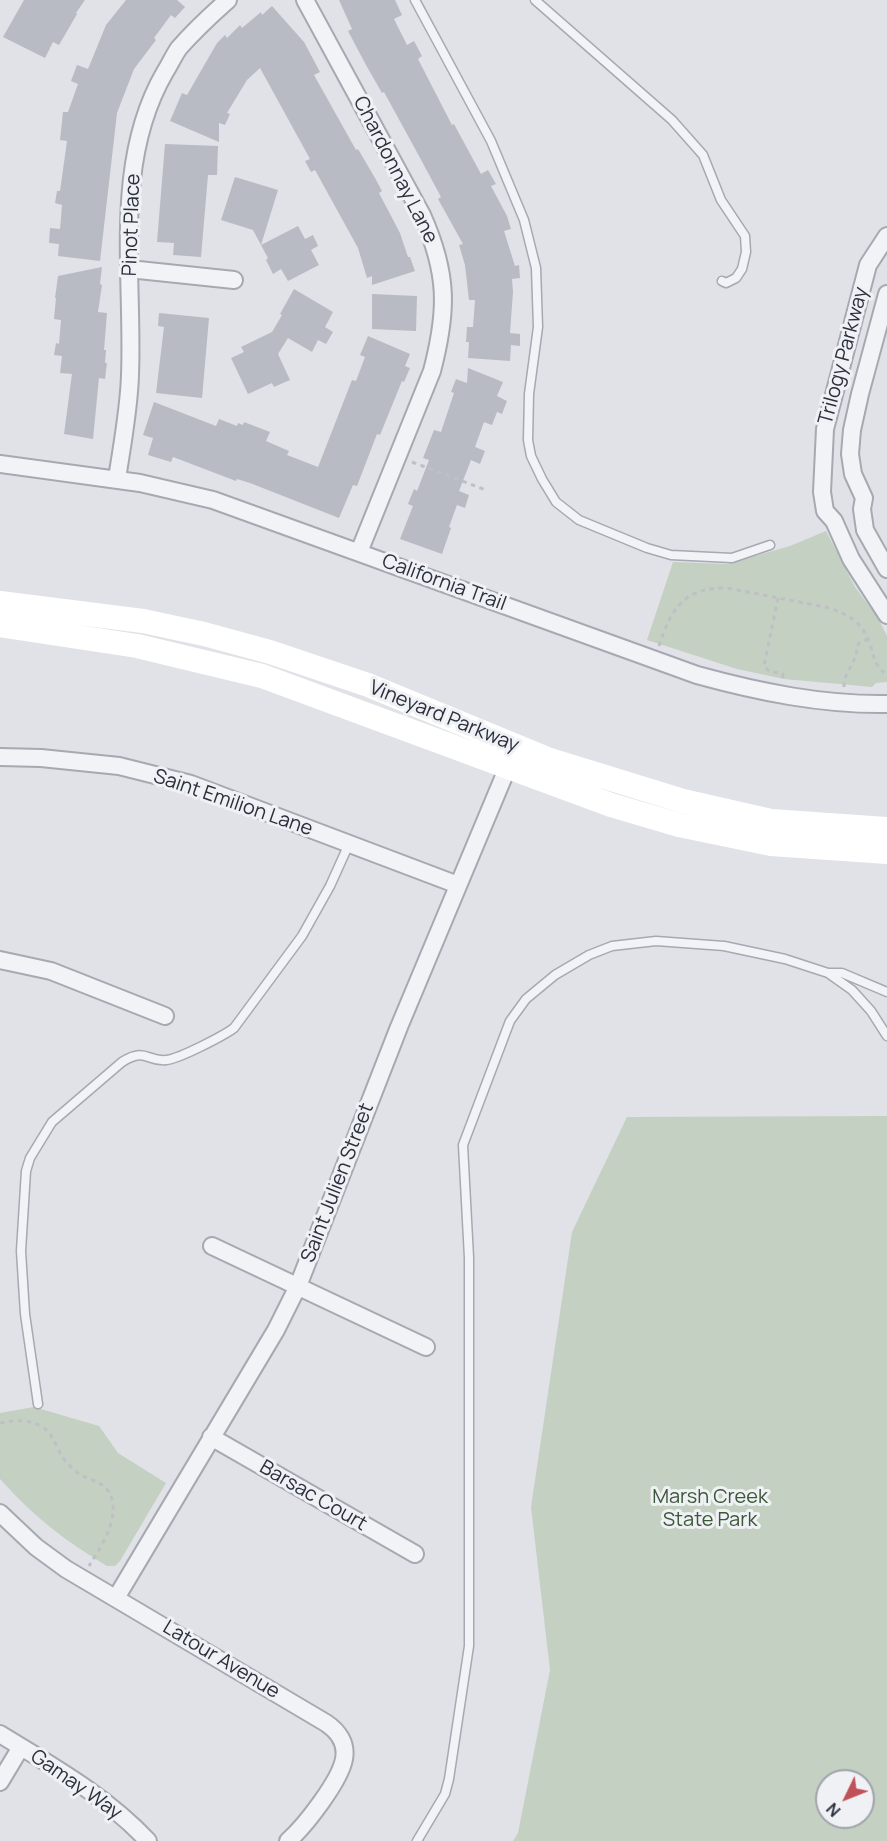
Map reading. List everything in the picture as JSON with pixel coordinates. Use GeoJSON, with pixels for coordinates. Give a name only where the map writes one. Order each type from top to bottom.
{"type":"FeatureCollection","features":[{"type":"Feature","properties":{"kind":"street","name":"Pinot Place"},"geometry":{"type":"LineString","coordinates":[[117,479],[130,376],[129,269],[135,152],[145,116],[158,84],[178,50],[228,0]]}},
{"type":"Feature","properties":{"kind":"street","name":"Chardonnay Lane"},"geometry":{"type":"LineString","coordinates":[[305,0],[422,215],[441,268],[443,314],[432,371],[359,552]]}},
{"type":"Feature","properties":{"kind":"street","name":"Trilogy Parkway"},"geometry":{"type":"LineString","coordinates":[[887,236],[868,265],[827,418],[822,482],[822,501],[825,511],[834,522],[851,559],[887,615]]}},
{"type":"Feature","properties":{"kind":"street"},"geometry":{"type":"LineString","coordinates":[[129,269],[234,280]]}},
{"type":"Feature","properties":{"kind":"street","name":"Trilogy Parkway"},"geometry":{"type":"LineString","coordinates":[[887,294],[852,430],[850,464],[864,498],[862,509],[865,530],[887,569]]}},
{"type":"Feature","properties":{"kind":"street","name":"California Trail"},"geometry":{"type":"LineString","coordinates":[[0,464],[141,483],[213,500],[654,660],[743,688],[843,703],[887,704]]}},
{"type":"Feature","properties":{"kind":"street"},"geometry":{"type":"LineString","coordinates":[[822,482],[840,475],[857,480]]}},
{"type":"Feature","properties":{"kind":"street","name":"Vineyard Parkway"},"geometry":{"type":"LineString","coordinates":[[0,603],[143,621],[204,634],[270,652],[368,685],[611,805],[679,825],[771,844],[887,852]]}},
{"type":"Feature","properties":{"kind":"street","name":"Vineyard Parkway"},"geometry":{"type":"LineString","coordinates":[[0,625],[137,646],[262,676],[512,757],[550,760],[683,801],[771,821],[887,829]]}},
{"type":"Feature","properties":{"kind":"street","name":"Saint Emilion Lane"},"geometry":{"type":"LineString","coordinates":[[0,757],[40,758],[119,766],[191,784],[458,885]]}},
{"type":"Feature","properties":{"kind":"street","name":"Saint Julien Street"},"geometry":{"type":"LineString","coordinates":[[116,1598],[276,1330],[298,1286],[399,1027],[512,757]]}},
{"type":"Feature","properties":{"kind":"street"},"geometry":{"type":"LineString","coordinates":[[0,960],[51,971],[165,1017]]}},
{"type":"Feature","properties":{"kind":"street"},"geometry":{"type":"LineString","coordinates":[[213,1246],[426,1347]]}},
{"type":"Feature","properties":{"kind":"street","name":"Barsac Court"},"geometry":{"type":"LineString","coordinates":[[211,1437],[415,1554]]}},
{"type":"Feature","properties":{"kind":"street","name":"Latour Avenue"},"geometry":{"type":"LineString","coordinates":[[0,1513],[36,1547],[81,1577],[326,1723],[340,1735],[344,1744],[344,1761],[320,1804],[288,1841]]}},
{"type":"Feature","properties":{"kind":"street","name":"Gamay Way"},"geometry":{"type":"LineString","coordinates":[[0,1734],[91,1792],[134,1826],[148,1841]]}},
{"type":"Feature","properties":{"kind":"street"},"geometry":{"type":"LineString","coordinates":[[0,1782],[21,1747]]}},
{"type":"Feature","properties":{"kind":"lane"},"geometry":{"type":"LineString","coordinates":[[415,0],[491,141],[524,220],[536,268],[538,327],[529,393],[528,440],[531,456],[556,502],[579,520],[647,549],[671,555],[732,558],[770,545]]}},
{"type":"Feature","properties":{"kind":"lane"},"geometry":{"type":"LineString","coordinates":[[535,0],[672,120],[703,155],[721,200],[745,236],[746,252],[742,269],[730,282],[722,281]]}},
{"type":"Feature","properties":{"kind":"lane"},"geometry":{"type":"LineString","coordinates":[[38,1404],[25,1314],[21,1251],[26,1171],[30,1158],[52,1122],[134,1054],[165,1060],[224,1036],[234,1028],[302,936],[330,886],[349,844]]}},
{"type":"Feature","properties":{"kind":"lane"},"geometry":{"type":"LineString","coordinates":[[417,1841],[445,1794],[451,1768],[468,1646],[469,1269],[463,1145],[510,1021],[526,999],[555,975],[589,955],[612,946],[656,940],[724,946],[785,959],[828,973],[852,990],[871,1011],[887,1035]]}},
{"type":"Feature","properties":{"kind":"lane"},"geometry":{"type":"LineString","coordinates":[[828,973],[842,973],[887,992]]}},
{"type":"Feature","properties":{"kind":"path"},"geometry":{"type":"LineString","coordinates":[[397,457],[486,490]]}},
{"type":"Feature","properties":{"kind":"path"},"geometry":{"type":"LineString","coordinates":[[654,660],[665,627],[674,610],[685,598],[697,591],[713,587],[830,608],[843,613],[853,620],[868,639],[874,663],[887,675]]}},
{"type":"Feature","properties":{"kind":"path"},"geometry":{"type":"LineString","coordinates":[[778,598],[764,666],[770,671],[783,674],[780,695]]}},
{"type":"Feature","properties":{"kind":"path"},"geometry":{"type":"LineString","coordinates":[[843,703],[844,680],[857,654],[856,647],[860,642],[868,639]]}},
{"type":"Feature","properties":{"kind":"path"},"geometry":{"type":"LineString","coordinates":[[0,1423],[16,1420],[42,1427],[53,1437],[62,1457],[79,1473],[101,1483],[108,1492],[113,1504],[112,1519],[104,1540],[81,1577]]}},
{"type":"Feature","properties":{"kind":"green space"},"geometry":{"type":"Polygon","coordinates":[[[826,531],[855,587],[878,618],[887,636],[887,682],[876,683],[872,687],[784,679],[737,669],[647,640],[673,562],[727,564],[790,546],[826,531]]]}},
{"type":"Feature","properties":{"kind":"green space","name":"Marsh Creek State Park"},"geometry":{"type":"Polygon","coordinates":[[[887,1116],[887,1841],[513,1841],[518,1833],[550,1670],[531,1507],[572,1232],[627,1117],[887,1116]]]}},
{"type":"Feature","properties":{"kind":"green space"},"geometry":{"type":"Polygon","coordinates":[[[34,1407],[99,1426],[118,1453],[166,1483],[115,1566],[107,1566],[63,1537],[38,1517],[0,1479],[0,1413],[34,1407]]]}},
{"type":"Feature","properties":{"kind":"building"},"geometry":{"type":"Polygon","coordinates":[[[24,0],[85,0],[59,45],[53,42],[45,58],[3,37],[24,0]]]}},
{"type":"Feature","properties":{"kind":"building"},"geometry":{"type":"Polygon","coordinates":[[[126,0],[177,0],[185,7],[175,18],[171,15],[134,69],[117,113],[100,261],[58,256],[59,244],[49,243],[50,228],[60,229],[62,205],[55,203],[57,191],[60,191],[67,141],[60,140],[63,112],[68,112],[78,84],[71,81],[77,65],[88,69],[106,25],[126,0]]]}},
{"type":"Feature","properties":{"kind":"building"},"geometry":{"type":"Polygon","coordinates":[[[339,0],[395,0],[402,15],[394,19],[407,45],[414,41],[422,56],[418,59],[452,125],[454,124],[481,174],[488,170],[496,184],[491,186],[507,216],[511,229],[504,231],[515,266],[519,265],[520,278],[512,279],[510,333],[520,334],[520,346],[511,345],[510,361],[468,358],[467,327],[473,327],[475,300],[469,300],[465,265],[459,245],[463,244],[438,199],[441,197],[419,156],[348,31],[352,29],[339,0]]]}},
{"type":"Feature","properties":{"kind":"building"},"geometry":{"type":"Polygon","coordinates":[[[272,6],[304,42],[320,72],[314,75],[382,191],[379,193],[400,233],[415,271],[372,285],[372,276],[367,278],[358,248],[315,170],[311,172],[305,161],[310,159],[260,68],[247,80],[227,113],[230,114],[225,125],[219,123],[219,142],[170,121],[182,93],[187,95],[217,43],[225,35],[227,38],[240,25],[242,28],[272,6]]]}},
{"type":"Feature","properties":{"kind":"building"},"geometry":{"type":"Polygon","coordinates":[[[165,144],[218,146],[217,175],[208,175],[201,257],[173,255],[174,243],[157,242],[165,144]]]}},
{"type":"Feature","properties":{"kind":"building"},"geometry":{"type":"Polygon","coordinates":[[[235,177],[278,190],[261,245],[253,230],[221,220],[235,177]]]}},
{"type":"Feature","properties":{"kind":"building"},"geometry":{"type":"Polygon","coordinates":[[[298,226],[305,239],[313,235],[318,246],[311,250],[319,265],[288,281],[281,269],[273,274],[261,245],[298,226]]]}},
{"type":"Feature","properties":{"kind":"building"},"geometry":{"type":"Polygon","coordinates":[[[102,267],[98,312],[107,313],[104,350],[106,350],[105,363],[107,363],[105,379],[99,378],[93,439],[64,434],[72,374],[60,373],[62,356],[54,355],[56,343],[59,344],[61,320],[54,319],[55,298],[58,276],[102,267]]]}},
{"type":"Feature","properties":{"kind":"building"},"geometry":{"type":"Polygon","coordinates":[[[294,289],[333,312],[325,327],[333,332],[326,344],[318,340],[312,352],[288,338],[278,354],[290,380],[274,387],[272,383],[248,394],[231,358],[244,352],[241,347],[272,332],[294,289]]]}},
{"type":"Feature","properties":{"kind":"building"},"geometry":{"type":"Polygon","coordinates":[[[372,294],[417,296],[416,331],[372,329],[372,294]]]}},
{"type":"Feature","properties":{"kind":"building"},"geometry":{"type":"Polygon","coordinates":[[[159,313],[209,318],[202,398],[156,393],[164,327],[158,326],[159,313]]]}},
{"type":"Feature","properties":{"kind":"building"},"geometry":{"type":"Polygon","coordinates":[[[368,336],[410,354],[405,366],[410,368],[404,382],[402,381],[380,435],[377,434],[357,486],[353,485],[339,518],[250,483],[237,479],[236,481],[173,457],[171,462],[148,455],[153,438],[143,435],[154,402],[216,426],[219,419],[237,426],[238,423],[243,425],[244,422],[270,432],[266,441],[289,451],[287,455],[318,467],[352,380],[356,381],[365,357],[360,355],[368,336]]]}},
{"type":"Feature","properties":{"kind":"building"},"geometry":{"type":"Polygon","coordinates":[[[468,368],[503,382],[497,396],[507,401],[502,414],[497,412],[492,425],[484,422],[475,447],[485,451],[480,464],[471,460],[459,491],[469,495],[465,508],[457,505],[442,554],[400,539],[413,506],[408,504],[414,489],[417,491],[429,460],[423,458],[434,430],[441,432],[454,393],[451,392],[456,379],[467,383],[468,368]]]}}]}
